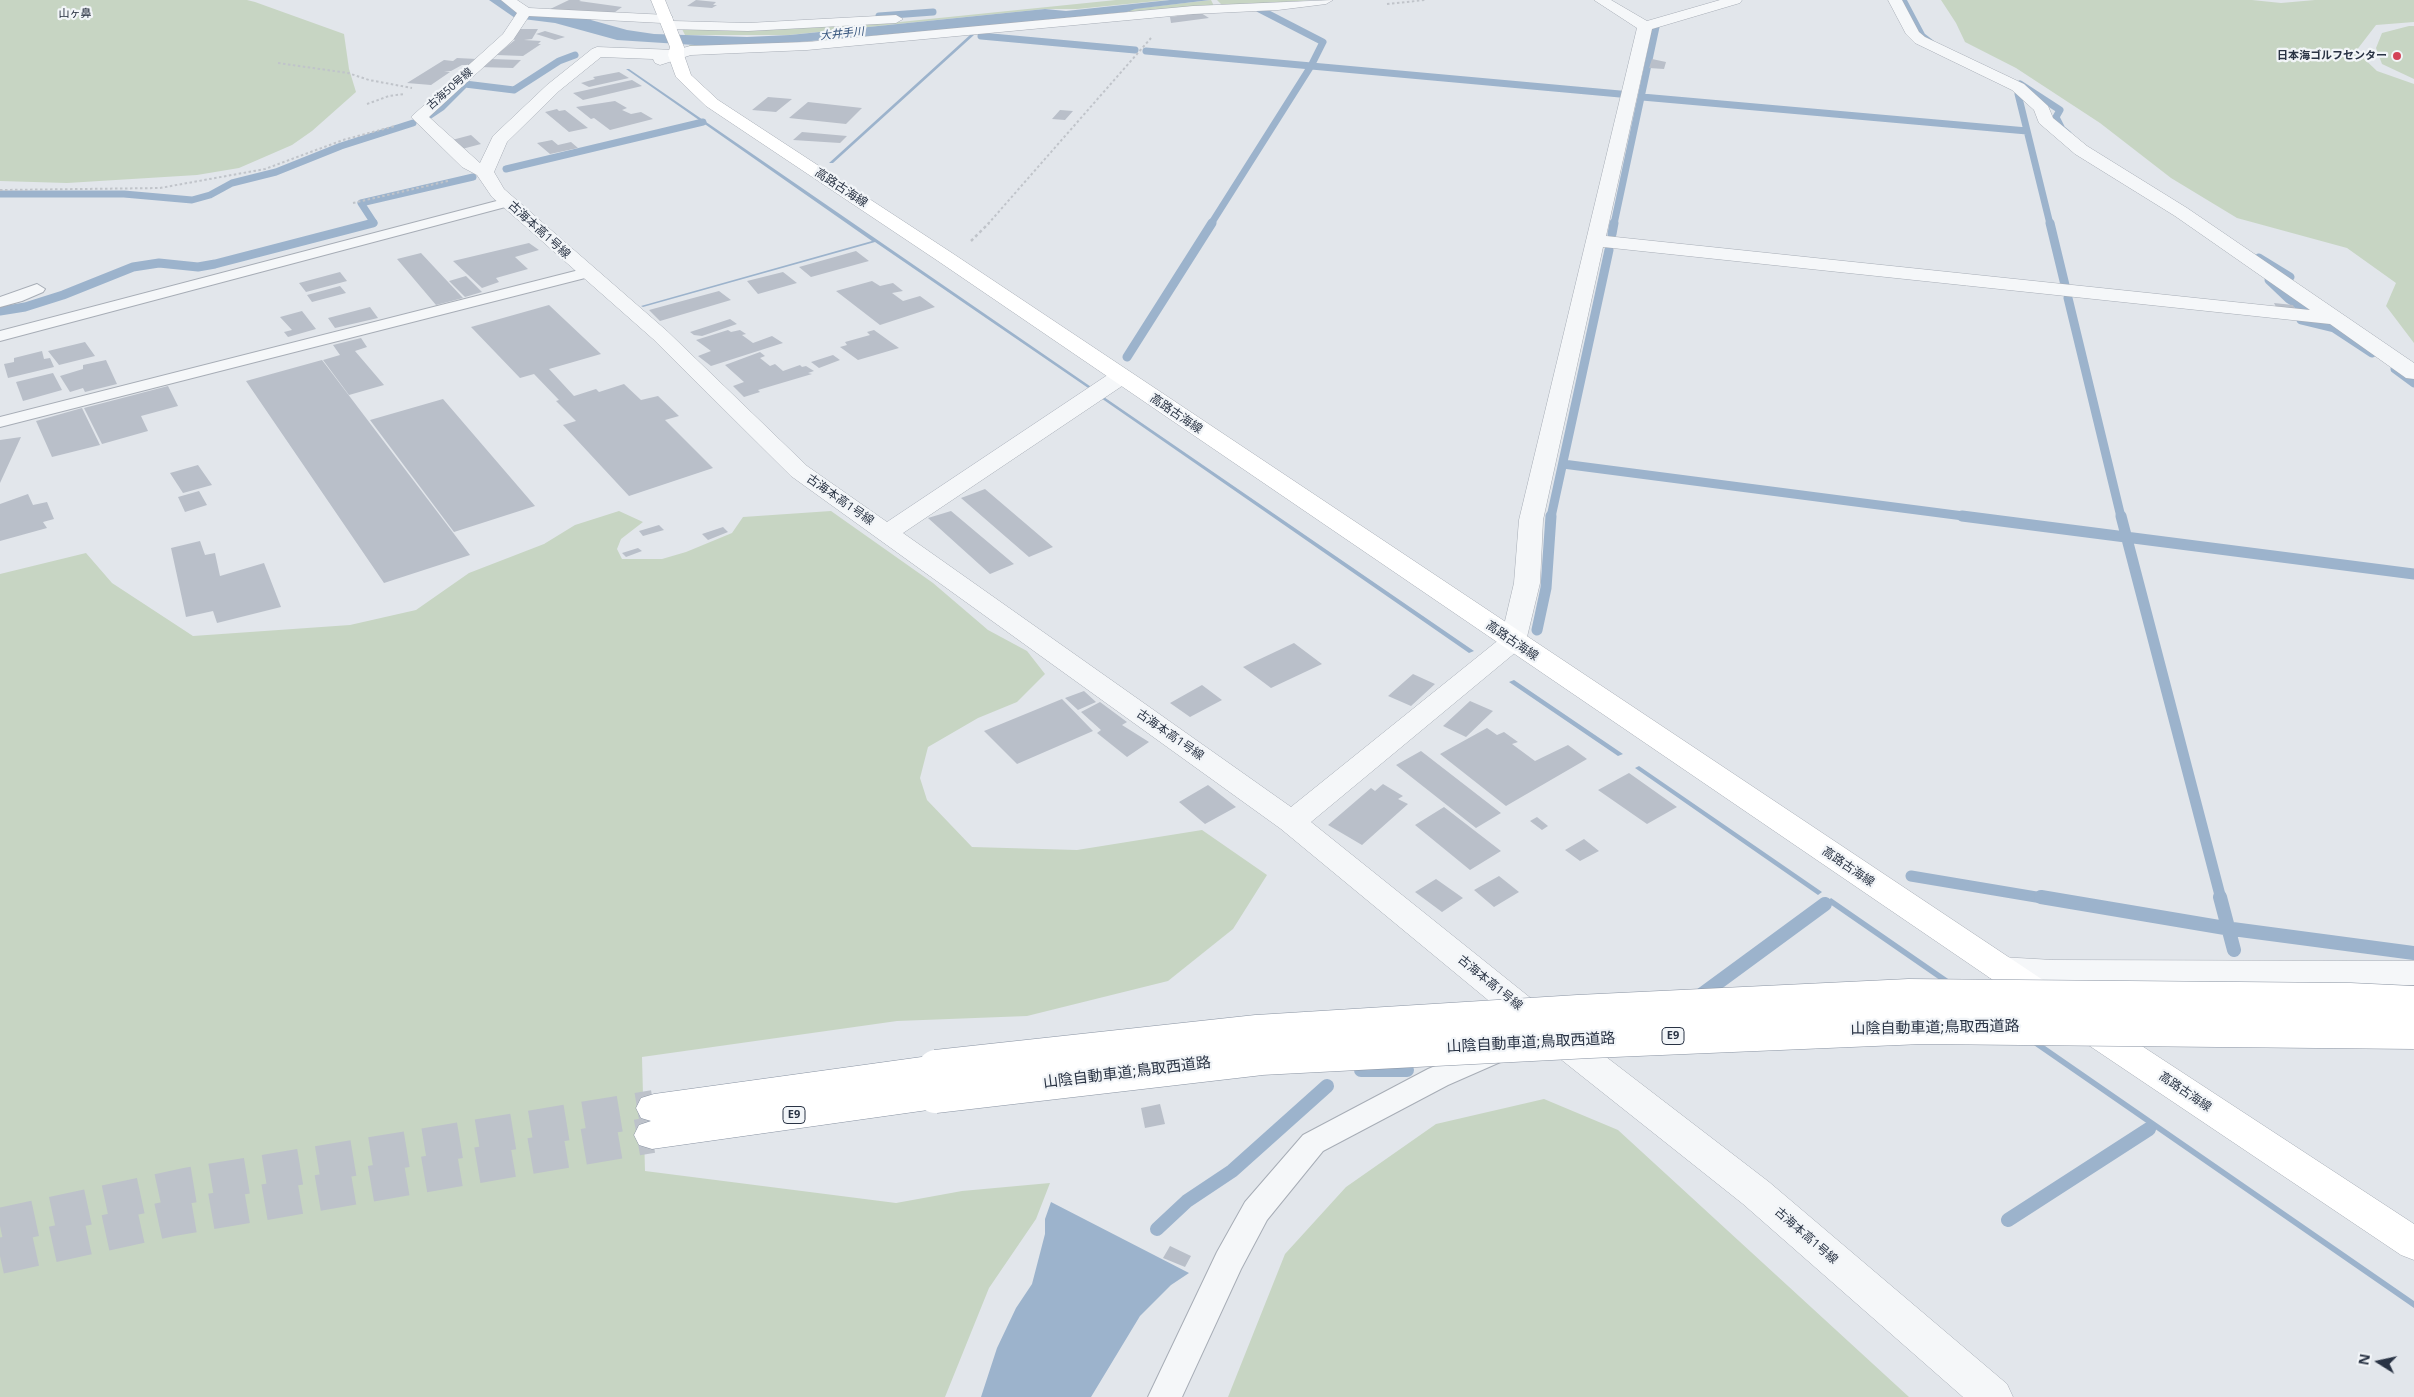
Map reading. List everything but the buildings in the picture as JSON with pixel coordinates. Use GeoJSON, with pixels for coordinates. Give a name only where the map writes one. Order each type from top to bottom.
{"type":"FeatureCollection","features":[{"type":"Feature","properties":{"kind":"main road","name":"高路古海線"},"geometry":{"type":"LineString","coordinates":[[658,0],[672,35],[684,77],[712,103],[945,257],[1120,377],[2414,1244]]}},
{"type":"Feature","properties":{"kind":"main road","name":"山陰自動車道;鳥取西道路"},"geometry":{"type":"LineString","coordinates":[[653,1121],[1257,1033],[1578,1013],[1909,997],[2414,1004]]}},
{"type":"Feature","properties":{"kind":"main road","name":"山陰自動車道;鳥取西道路"},"geometry":{"type":"LineString","coordinates":[[936,1081],[1261,1057],[1600,1039],[1922,1026],[2414,1030]]}},
{"type":"Feature","properties":{"kind":"street"},"geometry":{"type":"LineString","coordinates":[[508,0],[525,12],[672,35],[748,27],[914,18]]}},
{"type":"Feature","properties":{"kind":"street"},"geometry":{"type":"LineString","coordinates":[[672,35],[690,51],[807,46],[1153,14],[1216,3],[1278,6],[1326,0]]}},
{"type":"Feature","properties":{"kind":"street"},"geometry":{"type":"LineString","coordinates":[[1601,0],[1645,26],[1735,0]]}},
{"type":"Feature","properties":{"kind":"street"},"geometry":{"type":"LineString","coordinates":[[1895,0],[1913,34],[1920,40],[2018,87],[2029,95],[2042,109],[2045,120],[2081,150],[2181,212],[2414,373]]}},
{"type":"Feature","properties":{"kind":"street"},"geometry":{"type":"LineString","coordinates":[[864,22],[883,5]]}},
{"type":"Feature","properties":{"kind":"street","name":"古海50号線"},"geometry":{"type":"LineString","coordinates":[[485,172],[468,164],[419,116],[508,37],[525,12]]}},
{"type":"Feature","properties":{"kind":"street"},"geometry":{"type":"LineString","coordinates":[[1292,822],[1513,641],[1527,583],[1531,520],[1645,26]]}},
{"type":"Feature","properties":{"kind":"street"},"geometry":{"type":"LineString","coordinates":[[485,172],[499,140],[567,77],[672,35]]}},
{"type":"Feature","properties":{"kind":"street","name":"古海本高1号線"},"geometry":{"type":"LineString","coordinates":[[485,172],[488,179],[508,202],[660,335],[799,471],[1292,822],[1546,1029],[1756,1193],[1993,1397]]}},
{"type":"Feature","properties":{"kind":"street"},"geometry":{"type":"LineString","coordinates":[[1596,241],[2336,319]]}},
{"type":"Feature","properties":{"kind":"street"},"geometry":{"type":"LineString","coordinates":[[887,533],[1120,377]]}},
{"type":"Feature","properties":{"kind":"street"},"geometry":{"type":"LineString","coordinates":[[2000,968],[2053,972],[2414,973]]}},
{"type":"Feature","properties":{"kind":"lane"},"geometry":{"type":"LineString","coordinates":[[0,336],[508,202]]}},
{"type":"Feature","properties":{"kind":"lane"},"geometry":{"type":"LineString","coordinates":[[0,422],[587,273]]}},
{"type":"Feature","properties":{"kind":"lane"},"geometry":{"type":"LineString","coordinates":[[0,302],[38,289]]}},
{"type":"Feature","properties":{"kind":"lane"},"geometry":{"type":"LineString","coordinates":[[1165,1397],[1228,1262],[1256,1210],[1313,1143],[1438,1077],[1546,1029]]}},
{"type":"Feature","properties":{"kind":"path"},"geometry":{"type":"LineString","coordinates":[[1387,4],[1425,0]]}},
{"type":"Feature","properties":{"kind":"path"},"geometry":{"type":"LineString","coordinates":[[945,257],[978,236],[1159,29],[1160,24],[1153,14]]}},
{"type":"Feature","properties":{"kind":"path"},"geometry":{"type":"LineString","coordinates":[[278,63],[348,73],[399,86],[448,91]]}},
{"type":"Feature","properties":{"kind":"path"},"geometry":{"type":"LineString","coordinates":[[0,190],[160,188],[237,175],[291,161],[343,140],[382,130],[419,116]]}},
{"type":"Feature","properties":{"kind":"path"},"geometry":{"type":"LineString","coordinates":[[353,202],[485,172]]}},
{"type":"Feature","properties":{"kind":"green space"},"geometry":{"type":"Polygon","coordinates":[[[0,0],[247,0],[255,2],[344,34],[349,69],[356,92],[312,131],[292,145],[239,168],[197,175],[67,183],[0,181],[0,0]]]}},
{"type":"Feature","properties":{"kind":"green space"},"geometry":{"type":"Polygon","coordinates":[[[1116,0],[1167,0],[1077,9],[1045,9],[789,35],[685,35],[682,29],[890,23],[1116,0]]]}},
{"type":"Feature","properties":{"kind":"green space"},"geometry":{"type":"Polygon","coordinates":[[[1211,0],[1214,6],[814,44],[690,50],[689,45],[789,44],[1128,12],[1131,9],[1211,0]]]}},
{"type":"Feature","properties":{"kind":"green space"},"geometry":{"type":"Polygon","coordinates":[[[1217,0],[1312,0],[1223,6],[1217,0]]]}},
{"type":"Feature","properties":{"kind":"green space"},"geometry":{"type":"Polygon","coordinates":[[[1941,0],[2252,0],[2281,3],[2315,0],[2414,0],[2414,22],[2376,25],[2356,51],[2377,71],[2414,84],[2414,343],[2386,306],[2396,283],[2347,248],[2237,218],[2171,178],[2100,123],[2016,68],[1965,42],[1956,23],[1941,0]]]}},
{"type":"Feature","properties":{"kind":"green space","name":"日本海ゴルフセンター"},"geometry":{"type":"Polygon","coordinates":[[[2414,26],[2414,79],[2382,64],[2376,48],[2382,33],[2414,26]]]}},
{"type":"Feature","properties":{"kind":"green space"},"geometry":{"type":"Polygon","coordinates":[[[619,511],[643,522],[621,539],[617,549],[622,559],[662,559],[686,552],[732,533],[743,517],[831,511],[933,583],[988,630],[1027,651],[1045,674],[1017,702],[978,718],[928,747],[920,778],[927,800],[972,847],[1077,850],[1202,830],[1267,875],[1233,929],[1168,981],[1027,1016],[897,1021],[642,1057],[645,1171],[896,1203],[962,1191],[1050,1183],[1036,1219],[989,1288],[945,1397],[0,1397],[0,574],[86,553],[112,583],[193,636],[350,625],[416,610],[469,573],[544,544],[575,525],[619,511]]]}},
{"type":"Feature","properties":{"kind":"green space"},"geometry":{"type":"Polygon","coordinates":[[[1544,1099],[1618,1130],[1909,1397],[1228,1397],[1285,1254],[1346,1187],[1436,1124],[1544,1099]]]}},
{"type":"Feature","properties":{"kind":"water","name":"大井手川"},"geometry":{"type":"Polygon","coordinates":[[[489,0],[503,0],[520,13],[592,18],[591,20],[627,30],[654,34],[747,37],[790,35],[1045,9],[1066,11],[1170,0],[1210,0],[1135,9],[1127,12],[962,28],[788,43],[710,46],[617,40],[555,23],[515,18],[489,0]]]}},
{"type":"Feature","properties":{"kind":"water"},"geometry":{"type":"Polygon","coordinates":[[[970,35],[974,35],[833,163],[829,163],[970,35]]]}},
{"type":"Feature","properties":{"kind":"water"},"geometry":{"type":"Polygon","coordinates":[[[626,69],[629,69],[1097,391],[1094,392],[875,242],[641,306],[872,241],[626,69]]]}},
{"type":"Feature","properties":{"kind":"water"},"geometry":{"type":"Polygon","coordinates":[[[1101,395],[1474,651],[1469,653],[1098,396],[1101,395]]]}},
{"type":"Feature","properties":{"kind":"water"},"geometry":{"type":"Polygon","coordinates":[[[1514,680],[1623,754],[1618,756],[1509,682],[1514,680]]]}},
{"type":"Feature","properties":{"kind":"water"},"geometry":{"type":"Polygon","coordinates":[[[1639,766],[1822,892],[1818,895],[1635,768],[1639,766]]]}},
{"type":"Feature","properties":{"kind":"water"},"geometry":{"type":"Polygon","coordinates":[[[1831,898],[2414,1301],[2414,1308],[1827,902],[1831,898]]]}},
{"type":"Feature","properties":{"kind":"water"},"geometry":{"type":"Polygon","coordinates":[[[1051,1202],[1189,1273],[1171,1285],[1140,1316],[1091,1397],[981,1397],[997,1348],[1016,1308],[1032,1284],[1045,1234],[1045,1219],[1051,1202]]]}},
{"type":"Feature","properties":{"kind":"waterway"},"geometry":{"type":"LineString","coordinates":[[1903,0],[1922,36],[1931,43]]}},
{"type":"Feature","properties":{"kind":"waterway"},"geometry":{"type":"LineString","coordinates":[[1259,9],[1323,42],[1311,66]]}},
{"type":"Feature","properties":{"kind":"waterway"},"geometry":{"type":"LineString","coordinates":[[879,16],[933,12]]}},
{"type":"Feature","properties":{"kind":"waterway"},"geometry":{"type":"LineString","coordinates":[[1614,224],[1656,27]]}},
{"type":"Feature","properties":{"kind":"waterway"},"geometry":{"type":"LineString","coordinates":[[981,36],[1135,50]]}},
{"type":"Feature","properties":{"kind":"waterway"},"geometry":{"type":"LineString","coordinates":[[1146,51],[1311,66]]}},
{"type":"Feature","properties":{"kind":"waterway"},"geometry":{"type":"LineString","coordinates":[[427,117],[442,107],[465,84],[514,90],[559,61],[575,55]]}},
{"type":"Feature","properties":{"kind":"waterway"},"geometry":{"type":"LineString","coordinates":[[1211,224],[1311,66]]}},
{"type":"Feature","properties":{"kind":"waterway"},"geometry":{"type":"LineString","coordinates":[[1311,66],[1620,94]]}},
{"type":"Feature","properties":{"kind":"waterway"},"geometry":{"type":"LineString","coordinates":[[2020,84],[2060,110],[2056,117],[2062,129],[2068,134]]}},
{"type":"Feature","properties":{"kind":"waterway"},"geometry":{"type":"LineString","coordinates":[[2018,94],[2050,224]]}},
{"type":"Feature","properties":{"kind":"waterway"},"geometry":{"type":"LineString","coordinates":[[1642,97],[2027,131]]}},
{"type":"Feature","properties":{"kind":"waterway"},"geometry":{"type":"LineString","coordinates":[[506,169],[703,122]]}},
{"type":"Feature","properties":{"kind":"waterway"},"geometry":{"type":"LineString","coordinates":[[0,194],[124,194],[192,200],[210,195],[232,183],[276,172],[341,146],[413,123]]}},
{"type":"Feature","properties":{"kind":"waterway"},"geometry":{"type":"LineString","coordinates":[[371,223],[374,223],[361,203],[473,177]]}},
{"type":"Feature","properties":{"kind":"waterway"},"geometry":{"type":"LineString","coordinates":[[0,311],[25,307],[63,295],[133,267],[159,263],[198,267],[215,264],[371,223]]}},
{"type":"Feature","properties":{"kind":"waterway"},"geometry":{"type":"LineString","coordinates":[[1127,357],[1212,223]]}},
{"type":"Feature","properties":{"kind":"waterway"},"geometry":{"type":"LineString","coordinates":[[1612,234],[1614,223]]}},
{"type":"Feature","properties":{"kind":"waterway"},"geometry":{"type":"LineString","coordinates":[[2050,223],[2065,285]]}},
{"type":"Feature","properties":{"kind":"waterway"},"geometry":{"type":"LineString","coordinates":[[1551,517],[1609,250]]}},
{"type":"Feature","properties":{"kind":"waterway"},"geometry":{"type":"LineString","coordinates":[[2259,258],[2290,277]]}},
{"type":"Feature","properties":{"kind":"waterway"},"geometry":{"type":"LineString","coordinates":[[2269,280],[2289,299],[2308,311]]}},
{"type":"Feature","properties":{"kind":"waterway"},"geometry":{"type":"LineString","coordinates":[[2068,298],[2121,517]]}},
{"type":"Feature","properties":{"kind":"waterway"},"geometry":{"type":"LineString","coordinates":[[2301,320],[2334,328],[2372,353]]}},
{"type":"Feature","properties":{"kind":"waterway"},"geometry":{"type":"LineString","coordinates":[[2395,369],[2414,383]]}},
{"type":"Feature","properties":{"kind":"waterway"},"geometry":{"type":"LineString","coordinates":[[1563,464],[1971,517]]}},
{"type":"Feature","properties":{"kind":"waterway"},"geometry":{"type":"LineString","coordinates":[[1537,630],[1546,588],[1551,516]]}},
{"type":"Feature","properties":{"kind":"waterway"},"geometry":{"type":"LineString","coordinates":[[1962,516],[2127,537]]}},
{"type":"Feature","properties":{"kind":"waterway"},"geometry":{"type":"LineString","coordinates":[[2121,516],[2127,537]]}},
{"type":"Feature","properties":{"kind":"waterway"},"geometry":{"type":"LineString","coordinates":[[2127,537],[2414,574]]}},
{"type":"Feature","properties":{"kind":"waterway"},"geometry":{"type":"LineString","coordinates":[[2127,537],[2221,899]]}},
{"type":"Feature","properties":{"kind":"waterway"},"geometry":{"type":"LineString","coordinates":[[1911,876],[2048,899]]}},
{"type":"Feature","properties":{"kind":"waterway"},"geometry":{"type":"LineString","coordinates":[[2041,897],[2228,928]]}},
{"type":"Feature","properties":{"kind":"waterway"},"geometry":{"type":"LineString","coordinates":[[2220,897],[2228,928]]}},
{"type":"Feature","properties":{"kind":"waterway"},"geometry":{"type":"LineString","coordinates":[[1697,998],[1825,904]]}},
{"type":"Feature","properties":{"kind":"waterway"},"geometry":{"type":"LineString","coordinates":[[2228,928],[2414,953]]}},
{"type":"Feature","properties":{"kind":"waterway"},"geometry":{"type":"LineString","coordinates":[[2228,928],[2234,950]]}},
{"type":"Feature","properties":{"kind":"waterway"},"geometry":{"type":"LineString","coordinates":[[1361,1070],[1407,1070]]}},
{"type":"Feature","properties":{"kind":"waterway"},"geometry":{"type":"LineString","coordinates":[[1157,1229],[1187,1201],[1232,1171],[1327,1086]]}},
{"type":"Feature","properties":{"kind":"waterway"},"geometry":{"type":"LineString","coordinates":[[2008,1220],[2149,1129]]}},
{"type":"Feature","properties":{"kind":"tunnel"},"geometry":{"type":"LineString","coordinates":[[0,1226],[185,1186],[654,1108]]}},
{"type":"Feature","properties":{"kind":"tunnel"},"geometry":{"type":"LineString","coordinates":[[0,1256],[173,1218],[652,1135]]}},
{"type":"Feature","properties":{"kind":"place","name":"日本海ゴルフセンター"},"geometry":{"type":"Point","coordinates":[2397,56]}},
{"type":"Feature","properties":{"kind":"district","name":"山ヶ鼻"},"geometry":{"type":"Point","coordinates":[75,14]}}]}
